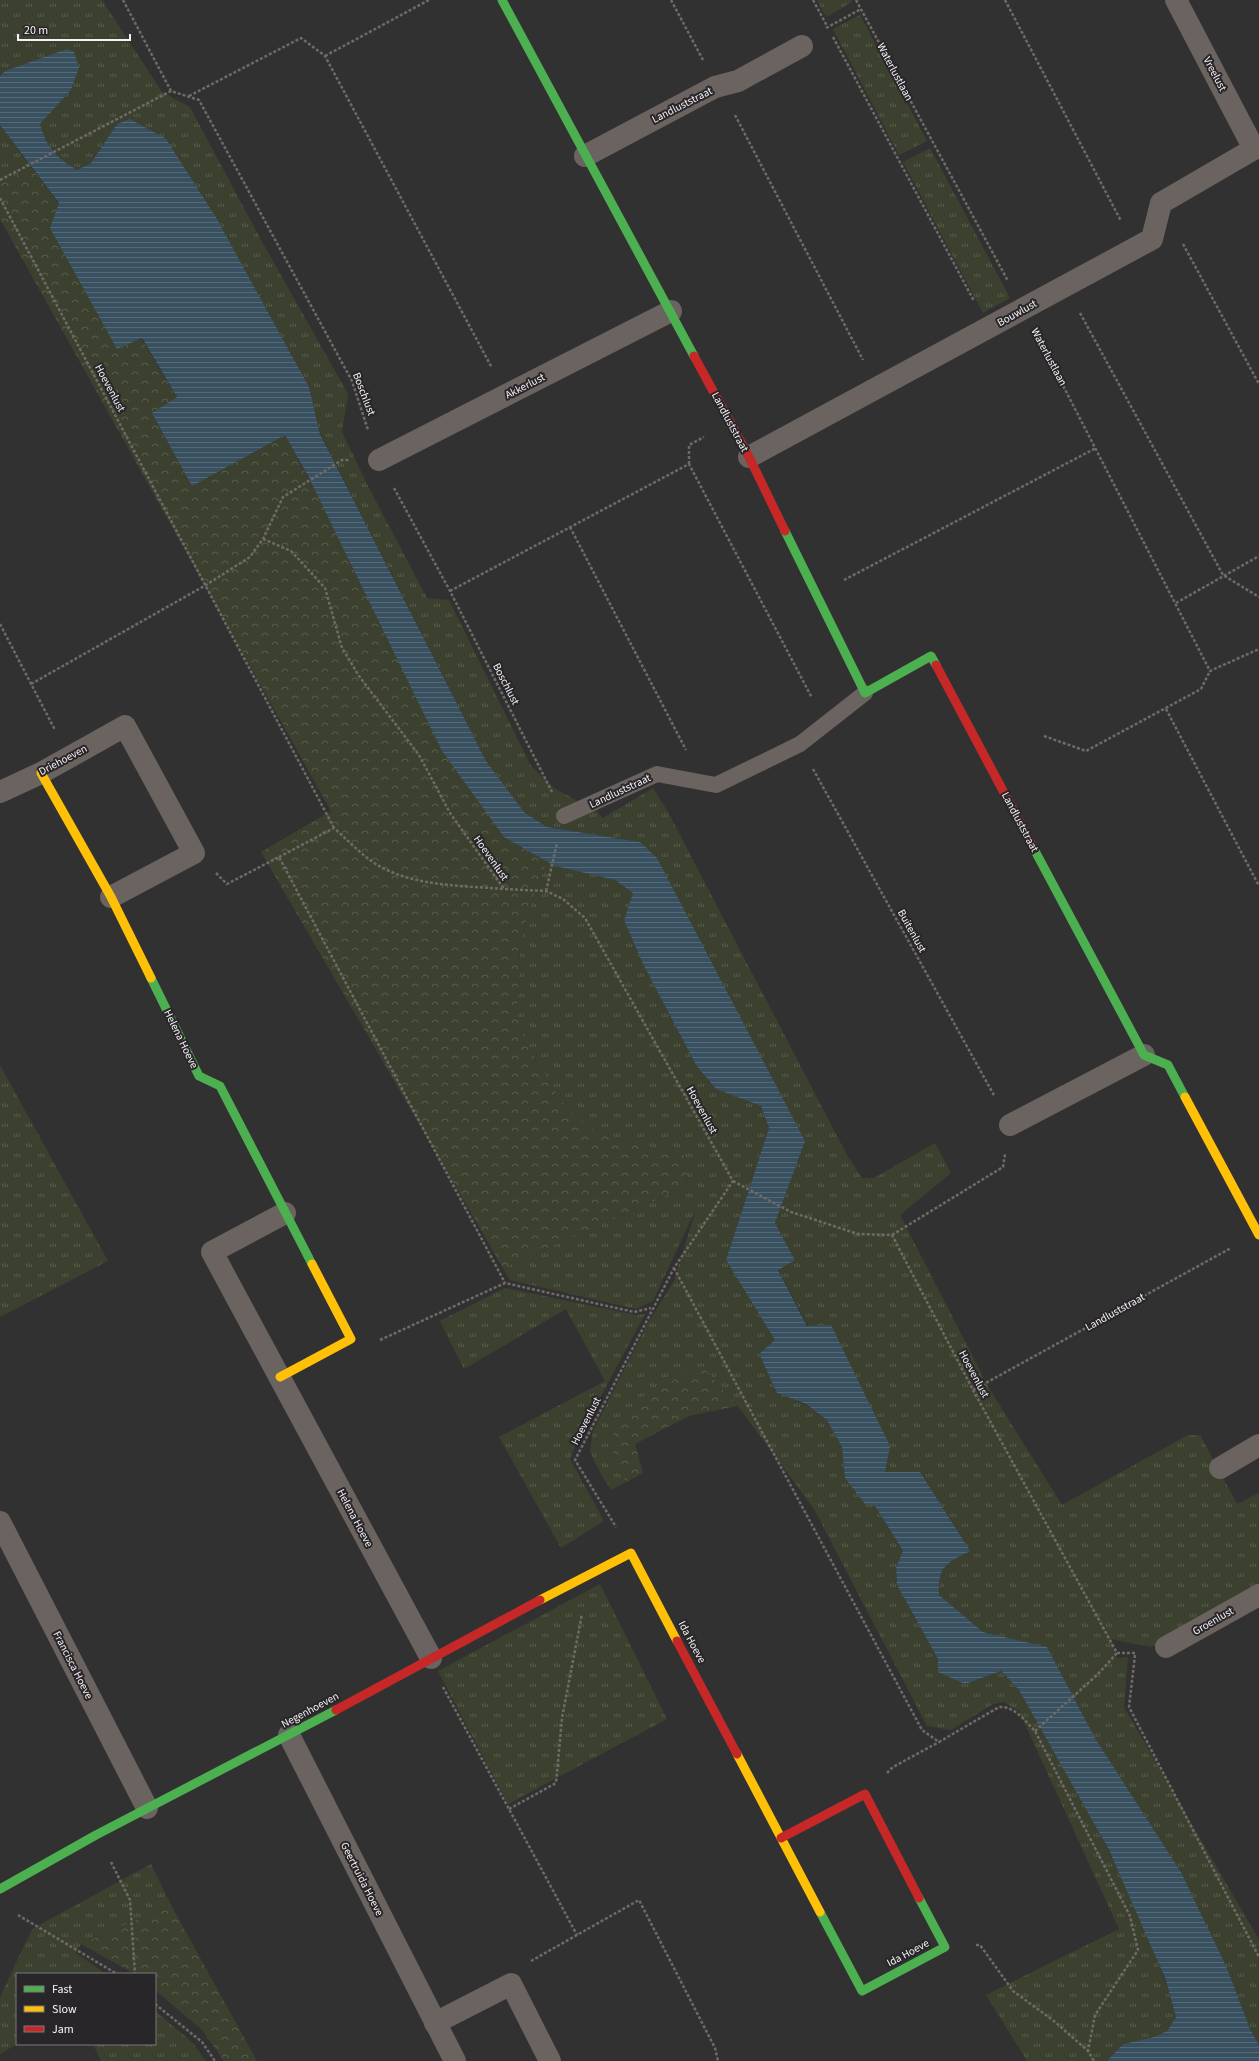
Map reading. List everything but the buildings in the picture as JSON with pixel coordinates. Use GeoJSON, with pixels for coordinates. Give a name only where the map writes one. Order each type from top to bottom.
{"type":"FeatureCollection","features":[{"type":"Feature","properties":{"kind":"street","name":"Landluststraat"},"geometry":{"type":"LineString","coordinates":[[502,0],[749,458],[865,693],[931,656],[1144,1055]]}},
{"type":"Feature","properties":{"kind":"street","name":"Vreelust"},"geometry":{"type":"LineString","coordinates":[[1176,0],[1256,147]]}},
{"type":"Feature","properties":{"kind":"street","name":"Landluststraat"},"geometry":{"type":"LineString","coordinates":[[585,156],[719,86],[738,81],[802,46]]}},
{"type":"Feature","properties":{"kind":"street"},"geometry":{"type":"LineString","coordinates":[[1161,204],[1256,147]]}},
{"type":"Feature","properties":{"kind":"street","name":"Bouwlust"},"geometry":{"type":"LineString","coordinates":[[749,458],[1024,310],[1152,239],[1161,204]]}},
{"type":"Feature","properties":{"kind":"street","name":"Akkerlust"},"geometry":{"type":"LineString","coordinates":[[378,460],[670,311]]}},
{"type":"Feature","properties":{"kind":"street","name":"Driehoeven"},"geometry":{"type":"LineString","coordinates":[[0,792],[69,758],[125,726],[194,853]]}},
{"type":"Feature","properties":{"kind":"street","name":"Helena Hoeve"},"geometry":{"type":"LineString","coordinates":[[41,772],[111,897],[199,1076],[220,1086],[351,1339]]}},
{"type":"Feature","properties":{"kind":"street"},"geometry":{"type":"LineString","coordinates":[[111,897],[194,853]]}},
{"type":"Feature","properties":{"kind":"street"},"geometry":{"type":"LineString","coordinates":[[1010,1125],[1144,1055],[1168,1065],[1258,1234]]}},
{"type":"Feature","properties":{"kind":"street","name":"Helena Hoeve"},"geometry":{"type":"LineString","coordinates":[[285,1213],[212,1252],[430,1659]]}},
{"type":"Feature","properties":{"kind":"street"},"geometry":{"type":"LineString","coordinates":[[280,1377],[351,1339]]}},
{"type":"Feature","properties":{"kind":"street"},"geometry":{"type":"LineString","coordinates":[[1220,1468],[1259,1445]]}},
{"type":"Feature","properties":{"kind":"street","name":"Francisca Hoeve"},"geometry":{"type":"LineString","coordinates":[[0,1522],[147,1808]]}},
{"type":"Feature","properties":{"kind":"street","name":"Negenhoeven"},"geometry":{"type":"LineString","coordinates":[[0,1889],[96,1835],[289,1735],[631,1553]]}},
{"type":"Feature","properties":{"kind":"street","name":"Ida Hoeve"},"geometry":{"type":"LineString","coordinates":[[631,1553],[862,1991],[945,1947],[865,1794]]}},
{"type":"Feature","properties":{"kind":"street","name":"Groenlust"},"geometry":{"type":"LineString","coordinates":[[1166,1647],[1259,1594]]}},
{"type":"Feature","properties":{"kind":"street","name":"Geertruida Hoeve"},"geometry":{"type":"LineString","coordinates":[[289,1735],[455,2061]]}},
{"type":"Feature","properties":{"kind":"street"},"geometry":{"type":"LineString","coordinates":[[782,1838],[865,1794]]}},
{"type":"Feature","properties":{"kind":"street"},"geometry":{"type":"LineString","coordinates":[[436,2023],[511,1984],[550,2061]]}},
{"type":"Feature","properties":{"kind":"lane","name":"Landluststraat"},"geometry":{"type":"LineString","coordinates":[[564,816],[657,774],[702,781],[716,785],[800,744],[865,693]]}},
{"type":"Feature","properties":{"kind":"path"},"geometry":{"type":"LineString","coordinates":[[0,180],[171,91],[123,0]]}},
{"type":"Feature","properties":{"kind":"path"},"geometry":{"type":"LineString","coordinates":[[326,56],[429,0]]}},
{"type":"Feature","properties":{"kind":"path"},"geometry":{"type":"LineString","coordinates":[[671,0],[719,86],[878,389]]}},
{"type":"Feature","properties":{"kind":"path"},"geometry":{"type":"LineString","coordinates":[[813,0],[989,329]]}},
{"type":"Feature","properties":{"kind":"path","name":"Waterlustlaan"},"geometry":{"type":"LineString","coordinates":[[856,0],[1024,310],[1210,670]]}},
{"type":"Feature","properties":{"kind":"path"},"geometry":{"type":"LineString","coordinates":[[1005,0],[1135,248]]}},
{"type":"Feature","properties":{"kind":"path"},"geometry":{"type":"LineString","coordinates":[[802,46],[828,27],[861,9]]}},
{"type":"Feature","properties":{"kind":"path"},"geometry":{"type":"LineString","coordinates":[[188,97],[301,38],[326,56],[506,395]]}},
{"type":"Feature","properties":{"kind":"path","name":"Boschlust"},"geometry":{"type":"LineString","coordinates":[[171,91],[199,100],[352,381],[378,460],[450,591],[564,816]]}},
{"type":"Feature","properties":{"kind":"path","name":"Hoevenlust"},"geometry":{"type":"LineString","coordinates":[[0,198],[334,828],[366,858],[395,874],[431,883],[546,891],[563,899],[585,918],[733,1181],[674,1268],[652,1308],[575,1460],[631,1553]]}},
{"type":"Feature","properties":{"kind":"path"},"geometry":{"type":"LineString","coordinates":[[1161,204],[1259,384]]}},
{"type":"Feature","properties":{"kind":"path"},"geometry":{"type":"LineString","coordinates":[[1066,286],[1223,575],[1259,597]]}},
{"type":"Feature","properties":{"kind":"path"},"geometry":{"type":"LineString","coordinates":[[817,594],[1096,448]]}},
{"type":"Feature","properties":{"kind":"path"},"geometry":{"type":"LineString","coordinates":[[31,684],[206,585],[250,557],[263,539],[283,497],[342,460]]}},
{"type":"Feature","properties":{"kind":"path"},"geometry":{"type":"LineString","coordinates":[[450,591],[689,464],[826,724]]}},
{"type":"Feature","properties":{"kind":"path"},"geometry":{"type":"LineString","coordinates":[[570,527],[702,781]]}},
{"type":"Feature","properties":{"kind":"path","name":"Hoevenlust"},"geometry":{"type":"LineString","coordinates":[[263,539],[291,551],[325,588],[342,648],[359,676],[419,755],[450,813],[504,889]]}},
{"type":"Feature","properties":{"kind":"path"},"geometry":{"type":"LineString","coordinates":[[1176,603],[1223,575],[1259,556]]}},
{"type":"Feature","properties":{"kind":"path"},"geometry":{"type":"LineString","coordinates":[[0,624],[69,758]]}},
{"type":"Feature","properties":{"kind":"path"},"geometry":{"type":"LineString","coordinates":[[1044,736],[1086,751],[1201,689],[1210,670],[1259,649]]}},
{"type":"Feature","properties":{"kind":"path"},"geometry":{"type":"LineString","coordinates":[[1166,709],[1259,886]]}},
{"type":"Feature","properties":{"kind":"path","name":"Buitenlust"},"geometry":{"type":"LineString","coordinates":[[800,744],[1010,1125]]}},
{"type":"Feature","properties":{"kind":"path"},"geometry":{"type":"LineString","coordinates":[[546,891],[564,816]]}},
{"type":"Feature","properties":{"kind":"path"},"geometry":{"type":"LineString","coordinates":[[194,853],[227,884],[334,828]]}},
{"type":"Feature","properties":{"kind":"path"},"geometry":{"type":"LineString","coordinates":[[278,857],[504,1283]]}},
{"type":"Feature","properties":{"kind":"path"},"geometry":{"type":"LineString","coordinates":[[733,1181],[791,1212],[858,1234],[892,1235],[1003,1167],[1010,1125]]}},
{"type":"Feature","properties":{"kind":"path","name":"Landluststraat"},"geometry":{"type":"LineString","coordinates":[[973,1390],[1258,1234]]}},
{"type":"Feature","properties":{"kind":"path","name":"Hoevenlust"},"geometry":{"type":"LineString","coordinates":[[892,1235],[973,1390],[1117,1653]]}},
{"type":"Feature","properties":{"kind":"path"},"geometry":{"type":"LineString","coordinates":[[674,1268],[922,1730],[939,1742]]}},
{"type":"Feature","properties":{"kind":"path"},"geometry":{"type":"LineString","coordinates":[[351,1339],[383,1340],[504,1283],[634,1312],[652,1308]]}},
{"type":"Feature","properties":{"kind":"path"},"geometry":{"type":"LineString","coordinates":[[509,1809],[556,1783],[562,1718],[587,1588],[582,1578]]}},
{"type":"Feature","properties":{"kind":"path"},"geometry":{"type":"LineString","coordinates":[[1035,1731],[1097,1675],[1117,1653],[1135,1653],[1166,1647]]}},
{"type":"Feature","properties":{"kind":"path"},"geometry":{"type":"LineString","coordinates":[[1135,1653],[1129,1707],[1259,1957]]}},
{"type":"Feature","properties":{"kind":"path"},"geometry":{"type":"LineString","coordinates":[[430,1659],[576,1935]]}},
{"type":"Feature","properties":{"kind":"path"},"geometry":{"type":"LineString","coordinates":[[865,1794],[893,1767],[999,1707],[1007,1706],[1016,1712],[1035,1731],[1130,1916],[1138,1950],[1095,2015],[1088,2051]]}},
{"type":"Feature","properties":{"kind":"path"},"geometry":{"type":"LineString","coordinates":[[96,1835],[130,1900],[135,1973]]}},
{"type":"Feature","properties":{"kind":"path"},"geometry":{"type":"LineString","coordinates":[[511,1984],[518,1969],[639,1900],[715,2048],[718,2061]]}},
{"type":"Feature","properties":{"kind":"path"},"geometry":{"type":"LineString","coordinates":[[14,1912],[115,1973]]}},
{"type":"Feature","properties":{"kind":"path"},"geometry":{"type":"LineString","coordinates":[[945,1947],[980,1945],[1013,1991],[1054,2021],[1088,2051],[1094,2061]]}},
{"type":"Feature","properties":{"kind":"path"},"geometry":{"type":"LineString","coordinates":[[156,2005],[202,2042],[215,2061]]}},
{"type":"Feature","properties":{"kind":"green space"},"geometry":{"type":"Polygon","coordinates":[[[0,0],[102,0],[162,92],[190,107],[260,238],[348,394],[342,432],[368,486],[427,598],[449,600],[531,766],[554,788],[596,811],[603,818],[653,788],[668,812],[847,1155],[862,1178],[874,1178],[935,1143],[951,1173],[900,1215],[989,1388],[1062,1505],[1188,1435],[1200,1435],[1237,1504],[1259,1493],[1259,1586],[1151,1647],[1110,1639],[1117,1658],[1128,1657],[1124,1707],[1259,1940],[1259,2045],[1250,2029],[1227,1968],[1181,1872],[1095,1738],[1047,1647],[983,1632],[939,1595],[940,1577],[942,1571],[949,1563],[969,1551],[885,1472],[778,1269],[795,1259],[775,1223],[805,1141],[640,842],[547,827],[524,812],[486,761],[320,433],[309,387],[217,219],[117,124],[91,163],[77,170],[63,161],[53,151],[49,146],[40,124],[71,90],[74,53],[67,50],[5,71],[0,76],[0,0]]]}},
{"type":"Feature","properties":{"kind":"green space"},"geometry":{"type":"Polygon","coordinates":[[[817,0],[851,0],[852,2],[826,17],[817,0]]]}},
{"type":"Feature","properties":{"kind":"green space"},"geometry":{"type":"Polygon","coordinates":[[[860,15],[927,141],[899,155],[833,29],[860,15]]]}},
{"type":"Feature","properties":{"kind":"green space"},"geometry":{"type":"Polygon","coordinates":[[[0,125],[31,167],[0,184],[0,125]]]}},
{"type":"Feature","properties":{"kind":"green space"},"geometry":{"type":"Polygon","coordinates":[[[930,148],[1010,298],[983,313],[903,162],[930,148]]]}},
{"type":"Feature","properties":{"kind":"green space"},"geometry":{"type":"Polygon","coordinates":[[[31,167],[59,204],[117,349],[141,338],[177,398],[285,435],[504,837],[547,861],[533,898],[520,944],[517,1012],[523,1039],[564,1105],[593,1130],[641,1147],[682,1153],[688,1166],[687,1178],[683,1188],[503,1268],[261,852],[331,811],[0,219],[0,184],[31,167]]]}},
{"type":"Feature","properties":{"kind":"green space"},"geometry":{"type":"Polygon","coordinates":[[[547,861],[555,866],[615,880],[634,893],[624,920],[643,964],[696,1065],[716,1089],[761,1106],[769,1128],[726,1260],[776,1340],[759,1354],[777,1393],[808,1406],[825,1418],[832,1426],[838,1436],[843,1451],[845,1478],[875,1506],[903,1552],[896,1567],[897,1585],[938,1659],[965,1684],[1001,1671],[1019,1690],[1108,1849],[1128,1890],[1162,1974],[1176,2017],[1167,2031],[1154,2037],[1123,2044],[1107,2061],[1027,2061],[986,1995],[1119,1929],[1019,1711],[1004,1702],[993,1704],[951,1730],[927,1726],[814,1509],[738,1406],[702,1366],[616,1465],[626,1482],[611,1490],[600,1473],[590,1451],[593,1431],[649,1321],[674,1281],[696,1209],[653,1301],[636,1309],[510,1280],[503,1268],[683,1188],[688,1176],[682,1153],[641,1147],[593,1130],[564,1105],[523,1039],[517,1012],[520,944],[533,898],[547,861]]]}},
{"type":"Feature","properties":{"kind":"green space"},"geometry":{"type":"Polygon","coordinates":[[[0,1065],[108,1261],[0,1317],[0,1065]]]}},
{"type":"Feature","properties":{"kind":"green space"},"geometry":{"type":"Polygon","coordinates":[[[505,1288],[636,1315],[645,1314],[577,1441],[570,1459],[604,1521],[561,1548],[499,1437],[605,1381],[566,1309],[464,1369],[440,1321],[505,1288]]]}},
{"type":"Feature","properties":{"kind":"green space"},"geometry":{"type":"Polygon","coordinates":[[[702,1366],[738,1406],[689,1416],[635,1444],[643,1473],[626,1482],[616,1465],[611,1443],[617,1421],[645,1395],[702,1366]]]}},
{"type":"Feature","properties":{"kind":"green space"},"geometry":{"type":"Polygon","coordinates":[[[600,1584],[667,1719],[508,1804],[438,1671],[600,1584]]]}},
{"type":"Feature","properties":{"kind":"green space"},"geometry":{"type":"Polygon","coordinates":[[[151,1864],[171,1905],[81,1944],[76,1953],[105,1973],[16,1973],[16,2045],[0,2054],[0,1997],[32,1929],[151,1864]]]}},
{"type":"Feature","properties":{"kind":"green space"},"geometry":{"type":"Polygon","coordinates":[[[171,1905],[257,2061],[224,2061],[202,2030],[156,1991],[156,1973],[133,1973],[81,1944],[171,1905]]]}},
{"type":"Feature","properties":{"kind":"green space"},"geometry":{"type":"Polygon","coordinates":[[[156,2012],[192,2042],[206,2061],[101,2061],[93,2045],[156,2045],[156,2012]]]}},
{"type":"Feature","properties":{"kind":"water"},"geometry":{"type":"Polygon","coordinates":[[[67,49],[74,52],[79,67],[71,90],[40,124],[49,146],[63,161],[77,170],[91,163],[117,124],[130,119],[166,139],[217,219],[309,387],[320,434],[486,761],[524,812],[547,827],[640,842],[657,858],[805,1141],[775,1223],[795,1260],[778,1270],[807,1326],[831,1325],[890,1446],[885,1472],[920,1472],[970,1551],[955,1559],[945,1567],[940,1578],[939,1595],[983,1632],[1047,1647],[1095,1738],[1181,1872],[1227,1968],[1250,2029],[1259,2045],[1259,2061],[1107,2061],[1123,2044],[1154,2037],[1167,2031],[1176,2017],[1165,1978],[1109,1850],[1019,1690],[1001,1671],[965,1684],[938,1672],[938,1659],[897,1585],[896,1567],[903,1551],[875,1506],[865,1504],[845,1478],[842,1447],[827,1420],[806,1404],[777,1393],[759,1354],[775,1340],[726,1260],[769,1128],[761,1106],[716,1089],[696,1065],[643,964],[624,920],[633,893],[615,880],[555,866],[504,837],[442,751],[308,476],[285,435],[192,486],[152,413],[177,397],[142,338],[117,349],[50,228],[59,203],[0,125],[0,76],[5,71],[67,49]]]}},
{"type":"Feature","properties":{"kind":"traffic: fast"},"geometry":{"type":"LineString","coordinates":[[502,0],[694,356]]}},
{"type":"Feature","properties":{"kind":"traffic: fast"},"geometry":{"type":"LineString","coordinates":[[785,531],[865,693],[931,656],[936,665]]}},
{"type":"Feature","properties":{"kind":"traffic: fast"},"geometry":{"type":"LineString","coordinates":[[1034,849],[1144,1055],[1168,1065],[1185,1097]]}},
{"type":"Feature","properties":{"kind":"traffic: fast"},"geometry":{"type":"LineString","coordinates":[[151,978],[199,1076],[220,1086],[312,1264]]}},
{"type":"Feature","properties":{"kind":"traffic: fast"},"geometry":{"type":"LineString","coordinates":[[0,1889],[96,1835],[336,1710]]}},
{"type":"Feature","properties":{"kind":"traffic: fast"},"geometry":{"type":"LineString","coordinates":[[820,1912],[862,1991],[945,1947],[919,1898]]}},
{"type":"Feature","properties":{"kind":"traffic: slow"},"geometry":{"type":"LineString","coordinates":[[41,773],[111,897],[151,978]]}},
{"type":"Feature","properties":{"kind":"traffic: slow"},"geometry":{"type":"LineString","coordinates":[[1185,1097],[1259,1235]]}},
{"type":"Feature","properties":{"kind":"traffic: slow"},"geometry":{"type":"LineString","coordinates":[[280,1377],[351,1339],[312,1264]]}},
{"type":"Feature","properties":{"kind":"traffic: slow"},"geometry":{"type":"LineString","coordinates":[[540,1600],[631,1553],[677,1641]]}},
{"type":"Feature","properties":{"kind":"traffic: slow"},"geometry":{"type":"LineString","coordinates":[[737,1754],[820,1912]]}},
{"type":"Feature","properties":{"kind":"traffic: jam"},"geometry":{"type":"LineString","coordinates":[[694,356],[749,457],[785,531]]}},
{"type":"Feature","properties":{"kind":"traffic: jam"},"geometry":{"type":"LineString","coordinates":[[936,665],[1034,849]]}},
{"type":"Feature","properties":{"kind":"traffic: jam"},"geometry":{"type":"LineString","coordinates":[[336,1710],[540,1600]]}},
{"type":"Feature","properties":{"kind":"traffic: jam"},"geometry":{"type":"LineString","coordinates":[[677,1641],[737,1754]]}},
{"type":"Feature","properties":{"kind":"traffic: jam"},"geometry":{"type":"LineString","coordinates":[[781,1838],[865,1794],[919,1898]]}}]}
